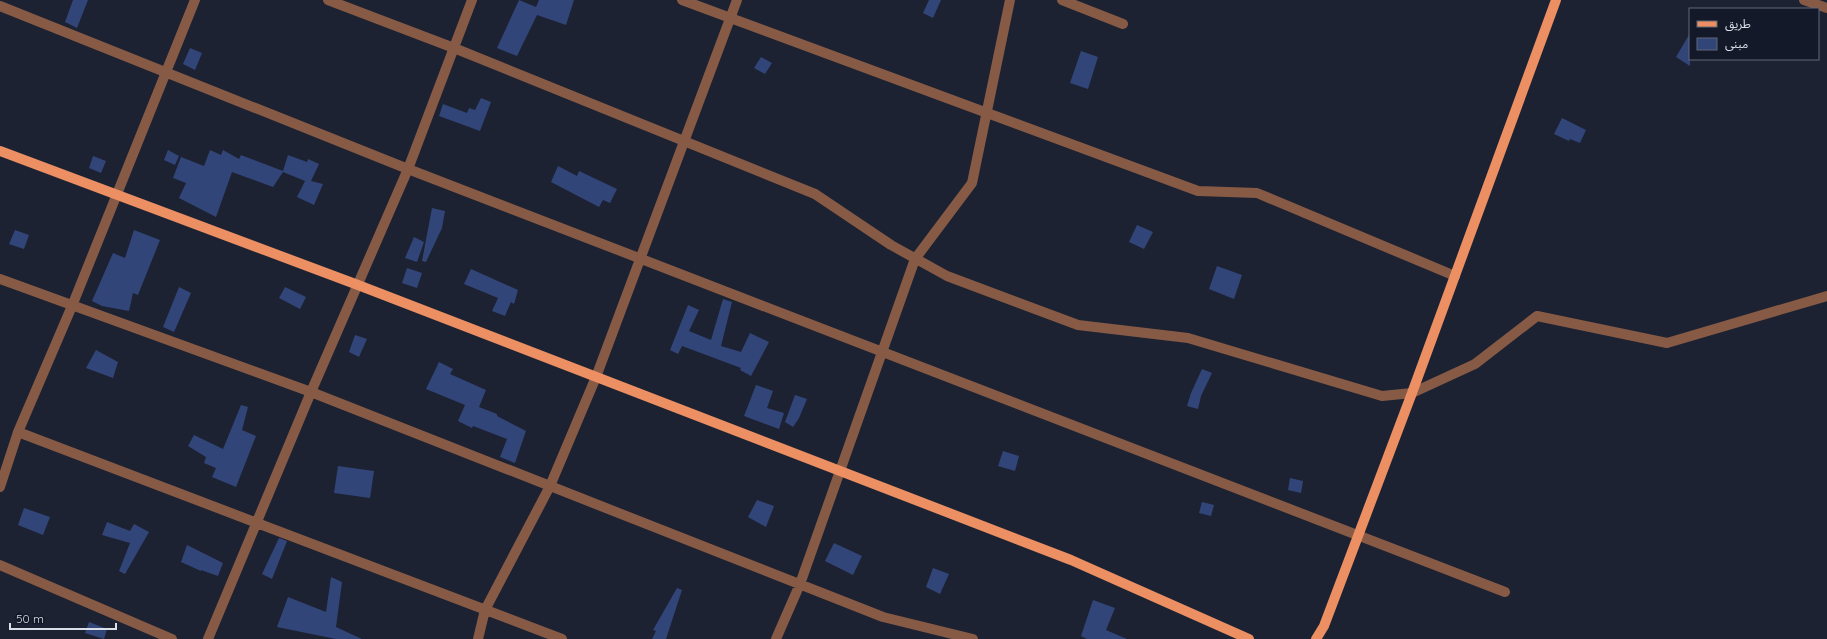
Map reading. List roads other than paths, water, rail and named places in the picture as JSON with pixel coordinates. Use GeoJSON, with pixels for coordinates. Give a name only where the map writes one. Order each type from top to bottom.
{"type":"FeatureCollection","features":[{"type":"Feature","properties":{"kind":"main road"},"geometry":{"type":"LineString","coordinates":[[1316,639],[1324,626],[1412,393],[1556,0]]}},
{"type":"Feature","properties":{"kind":"main road"},"geometry":{"type":"LineString","coordinates":[[0,151],[358,285],[1071,560],[1249,639]]}},
{"type":"Feature","properties":{"kind":"street"},"geometry":{"type":"LineString","coordinates":[[0,487],[18,432],[118,195],[165,72],[195,0]]}},
{"type":"Feature","properties":{"kind":"street"},"geometry":{"type":"LineString","coordinates":[[328,0],[454,48],[815,194],[891,245],[947,276],[1078,325],[1188,338],[1382,396],[1412,393],[1475,364],[1537,316],[1667,343],[1827,296]]}},
{"type":"Feature","properties":{"kind":"street"},"geometry":{"type":"LineString","coordinates":[[208,639],[311,392],[408,169],[472,0]]}},
{"type":"Feature","properties":{"kind":"street"},"geometry":{"type":"LineString","coordinates":[[682,0],[1198,191],[1257,193],[1455,276]]}},
{"type":"Feature","properties":{"kind":"street"},"geometry":{"type":"LineString","coordinates":[[478,639],[486,610],[550,486],[596,377],[737,0]]}},
{"type":"Feature","properties":{"kind":"street"},"geometry":{"type":"LineString","coordinates":[[776,639],[800,584],[915,259],[972,183],[1010,0]]}},
{"type":"Feature","properties":{"kind":"street"},"geometry":{"type":"LineString","coordinates":[[1062,0],[1123,24]]}},
{"type":"Feature","properties":{"kind":"street"},"geometry":{"type":"LineString","coordinates":[[1804,0],[1827,8]]}},
{"type":"Feature","properties":{"kind":"street"},"geometry":{"type":"LineString","coordinates":[[0,6],[408,169],[1505,592]]}},
{"type":"Feature","properties":{"kind":"street"},"geometry":{"type":"LineString","coordinates":[[0,279],[311,392],[883,617],[973,639]]}},
{"type":"Feature","properties":{"kind":"street"},"geometry":{"type":"LineString","coordinates":[[18,432],[562,639]]}},
{"type":"Feature","properties":{"kind":"street"},"geometry":{"type":"LineString","coordinates":[[0,565],[172,639]]}}]}
